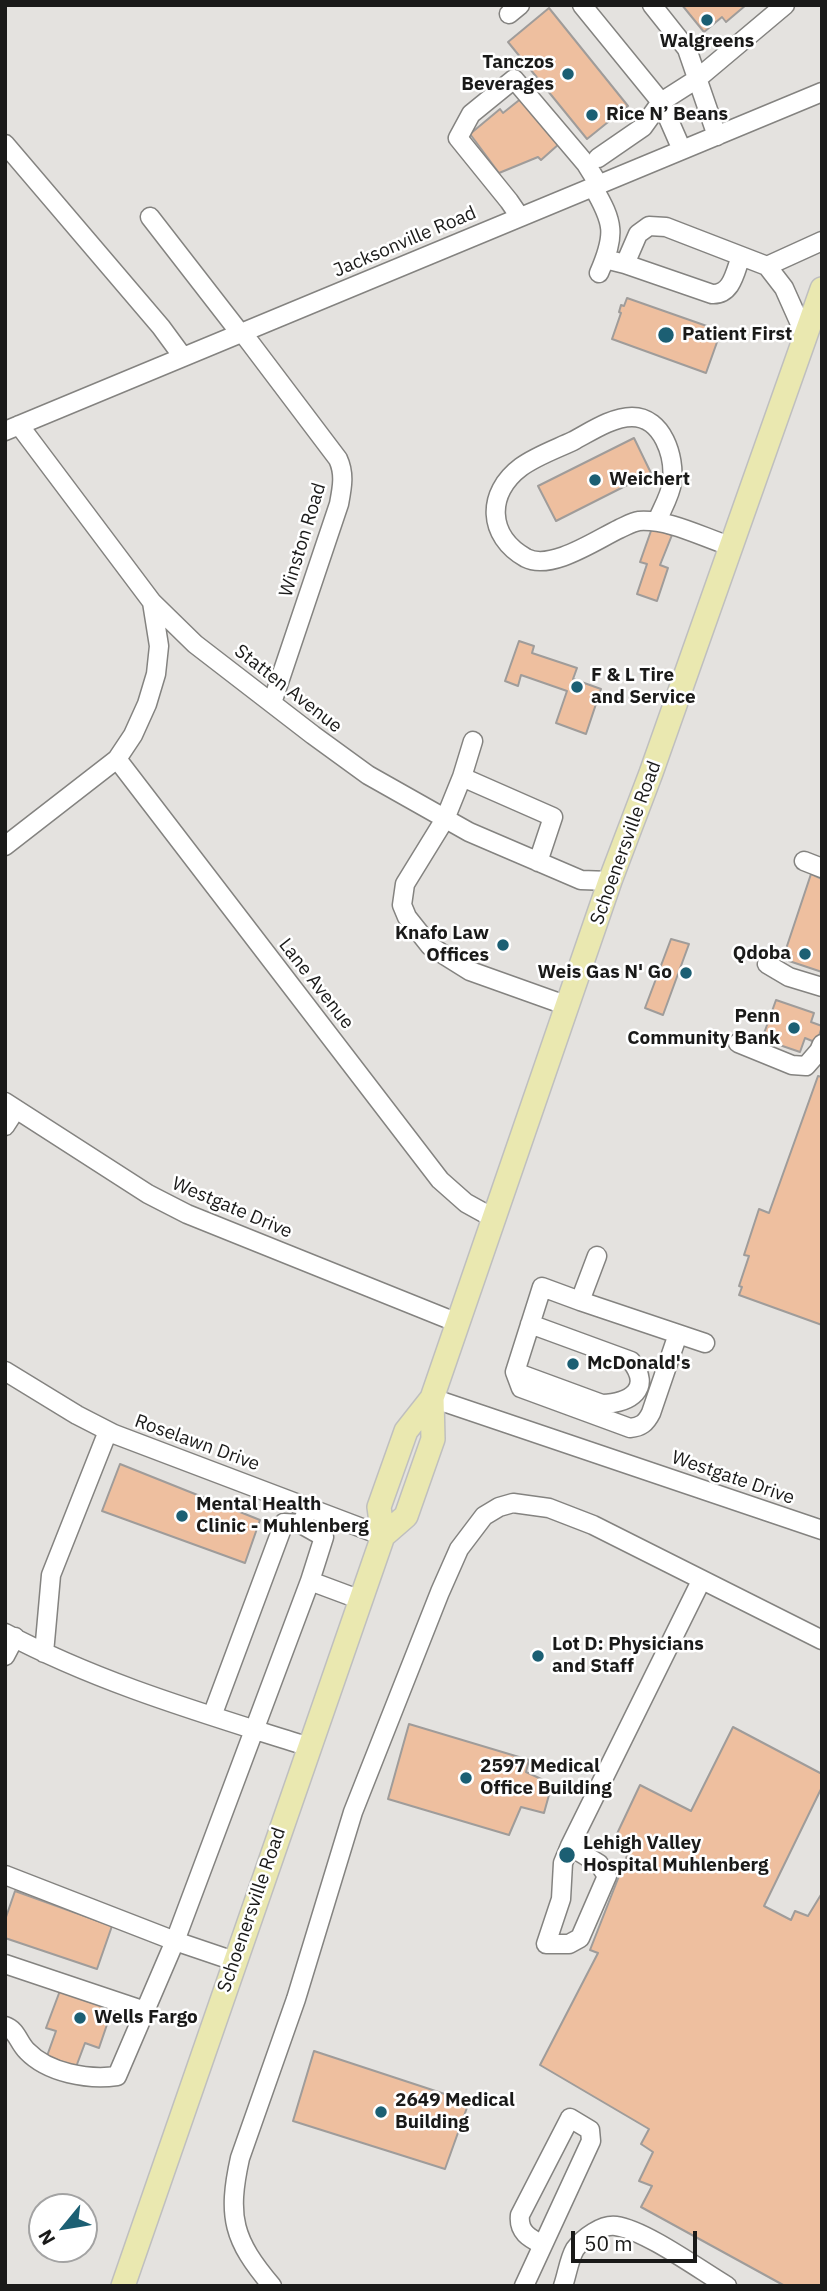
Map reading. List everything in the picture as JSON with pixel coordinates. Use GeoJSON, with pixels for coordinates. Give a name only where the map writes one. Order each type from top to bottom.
{"type":"FeatureCollection","features":[{"type":"Feature","properties":{"kind":"main road","name":"Schoenersville Road"},"geometry":{"type":"LineString","coordinates":[[122,2286],[383,1536],[379,1507],[401,1443],[406,1431],[432,1398],[610,881],[651,773],[822,289]]}},
{"type":"Feature","properties":{"kind":"street"},"geometry":{"type":"LineString","coordinates":[[582,5],[661,102],[682,150]]}},
{"type":"Feature","properties":{"kind":"street"},"geometry":{"type":"LineString","coordinates":[[652,5],[687,49],[716,136]]}},
{"type":"Feature","properties":{"kind":"street"},"geometry":{"type":"LineString","coordinates":[[598,158],[643,127],[661,102],[697,79],[785,5]]}},
{"type":"Feature","properties":{"kind":"street"},"geometry":{"type":"LineString","coordinates":[[520,217],[458,138],[471,114],[514,79],[586,164],[608,212],[611,228],[602,266],[625,264],[712,294],[720,294],[728,289],[741,256]]}},
{"type":"Feature","properties":{"kind":"street","name":"Jacksonville Road"},"geometry":{"type":"LineString","coordinates":[[12,428],[822,92]]}},
{"type":"Feature","properties":{"kind":"street"},"geometry":{"type":"LineString","coordinates":[[5,144],[161,327],[183,357]]}},
{"type":"Feature","properties":{"kind":"street","name":"Winston Road"},"geometry":{"type":"LineString","coordinates":[[150,217],[338,458],[343,484],[338,504],[272,703]]}},
{"type":"Feature","properties":{"kind":"street"},"geometry":{"type":"LineString","coordinates":[[625,264],[638,234],[649,226],[666,227],[767,266],[784,288],[805,335]]}},
{"type":"Feature","properties":{"kind":"street"},"geometry":{"type":"LineString","coordinates":[[767,266],[822,241]]}},
{"type":"Feature","properties":{"kind":"street"},"geometry":{"type":"LineString","coordinates":[[657,521],[673,484],[672,460],[666,441],[655,426],[643,419],[631,417],[612,422],[522,466],[508,479],[496,503],[495,521],[502,536],[528,559],[542,562],[563,557],[635,521],[657,521],[730,546]]}},
{"type":"Feature","properties":{"kind":"street","name":"Statten Avenue"},"geometry":{"type":"LineString","coordinates":[[12,428],[152,602],[195,644],[340,757],[445,819],[493,843],[581,880],[610,881]]}},
{"type":"Feature","properties":{"kind":"street"},"geometry":{"type":"LineString","coordinates":[[5,846],[117,759],[133,735],[156,674],[159,646],[152,602]]}},
{"type":"Feature","properties":{"kind":"street"},"geometry":{"type":"LineString","coordinates":[[473,741],[445,819],[405,884],[402,905],[407,917],[430,946],[470,971],[568,1006]]}},
{"type":"Feature","properties":{"kind":"street","name":"Lane Avenue"},"geometry":{"type":"LineString","coordinates":[[117,759],[440,1180],[466,1203],[495,1219]]}},
{"type":"Feature","properties":{"kind":"street"},"geometry":{"type":"LineString","coordinates":[[462,777],[553,817],[538,862]]}},
{"type":"Feature","properties":{"kind":"street"},"geometry":{"type":"LineString","coordinates":[[804,861],[822,868]]}},
{"type":"Feature","properties":{"kind":"street"},"geometry":{"type":"LineString","coordinates":[[767,964],[789,977],[822,987]]}},
{"type":"Feature","properties":{"kind":"street"},"geometry":{"type":"LineString","coordinates":[[738,1043],[792,1065],[806,1066],[822,1044]]}},
{"type":"Feature","properties":{"kind":"street"},"geometry":{"type":"LineString","coordinates":[[5,1126],[10,1106]]}},
{"type":"Feature","properties":{"kind":"street","name":"Westgate Drive"},"geometry":{"type":"LineString","coordinates":[[10,1106],[148,1194],[187,1214],[458,1323]]}},
{"type":"Feature","properties":{"kind":"street"},"geometry":{"type":"LineString","coordinates":[[580,1301],[597,1256]]}},
{"type":"Feature","properties":{"kind":"street"},"geometry":{"type":"LineString","coordinates":[[678,1334],[648,1420],[636,1427],[630,1428],[521,1388],[514,1372],[542,1287],[705,1343]]}},
{"type":"Feature","properties":{"kind":"street"},"geometry":{"type":"LineString","coordinates":[[514,1372],[602,1404],[617,1403],[636,1392],[642,1382],[641,1375],[631,1361],[530,1324]]}},
{"type":"Feature","properties":{"kind":"street","name":"Roselawn Drive"},"geometry":{"type":"LineString","coordinates":[[5,1371],[108,1431],[383,1536]]}},
{"type":"Feature","properties":{"kind":"street","name":"Westgate Drive"},"geometry":{"type":"LineString","coordinates":[[432,1398],[822,1530]]}},
{"type":"Feature","properties":{"kind":"street"},"geometry":{"type":"LineString","coordinates":[[44,1653],[51,1574],[108,1431]]}},
{"type":"Feature","properties":{"kind":"street"},"geometry":{"type":"LineString","coordinates":[[272,2286],[241,2244],[234,2224],[234,2184],[240,2158],[296,1999],[353,1812],[459,1549],[484,1516],[513,1503],[549,1508],[593,1525],[822,1640]]}},
{"type":"Feature","properties":{"kind":"street"},"geometry":{"type":"LineString","coordinates":[[301,1524],[309,1506]]}},
{"type":"Feature","properties":{"kind":"street"},"geometry":{"type":"LineString","coordinates":[[5,2026],[13,2029],[26,2050],[40,2061],[72,2074],[103,2078],[117,2076],[175,1941],[310,1581],[324,1537],[301,1524],[284,1523],[212,1716]]}},
{"type":"Feature","properties":{"kind":"street"},"geometry":{"type":"LineString","coordinates":[[310,1581],[361,1600]]}},
{"type":"Feature","properties":{"kind":"street"},"geometry":{"type":"LineString","coordinates":[[570,1846],[599,1864],[607,1876],[580,1938],[569,1944],[545,1944],[561,1899],[563,1863],[570,1846],[701,1581]]}},
{"type":"Feature","properties":{"kind":"street"},"geometry":{"type":"LineString","coordinates":[[5,1656],[10,1635],[44,1653],[151,1696],[309,1747]]}},
{"type":"Feature","properties":{"kind":"street"},"geometry":{"type":"LineString","coordinates":[[5,1875],[234,1961]]}},
{"type":"Feature","properties":{"kind":"street"},"geometry":{"type":"LineString","coordinates":[[5,1964],[145,2011]]}},
{"type":"Feature","properties":{"kind":"street"},"geometry":{"type":"LineString","coordinates":[[524,2286],[543,2245],[591,2141],[590,2130],[570,2118],[520,2215],[519,2223],[528,2238],[543,2245]]}},
{"type":"Feature","properties":{"kind":"street"},"geometry":{"type":"LineString","coordinates":[[563,2286],[575,2250],[593,2233],[614,2225],[629,2229],[652,2241],[727,2286]]}},
{"type":"Feature","properties":{"kind":"building","name":"Walgreens"},"geometry":{"type":"Polygon","coordinates":[[[682,5],[746,5],[726,22],[722,17],[704,32],[682,5]]]}},
{"type":"Feature","properties":{"kind":"building","name":"Tanczos Beverages"},"geometry":{"type":"Polygon","coordinates":[[[549,8],[628,106],[587,139],[508,42],[549,8]]]}},
{"type":"Feature","properties":{"kind":"building"},"geometry":{"type":"Polygon","coordinates":[[[523,97],[559,144],[541,160],[538,157],[499,173],[470,134],[500,109],[503,113],[523,97]]]}},
{"type":"Feature","properties":{"kind":"building","name":"Patient First"},"geometry":{"type":"Polygon","coordinates":[[[627,298],[721,331],[706,373],[612,339],[621,305],[624,306],[627,298]]]}},
{"type":"Feature","properties":{"kind":"building","name":"Weichert"},"geometry":{"type":"Polygon","coordinates":[[[634,438],[651,473],[556,521],[538,486],[634,438]]]}},
{"type":"Feature","properties":{"kind":"building"},"geometry":{"type":"Polygon","coordinates":[[[652,528],[672,535],[660,565],[668,568],[657,601],[637,594],[647,564],[640,562],[652,528]]]}},
{"type":"Feature","properties":{"kind":"building","name":"F & L Tire and Service"},"geometry":{"type":"Polygon","coordinates":[[[519,641],[534,646],[532,653],[577,668],[573,679],[601,689],[586,734],[556,723],[567,691],[521,675],[518,686],[505,681],[519,641]]]}},
{"type":"Feature","properties":{"kind":"building"},"geometry":{"type":"Polygon","coordinates":[[[811,874],[822,879],[822,972],[789,961],[785,952],[811,874]]]}},
{"type":"Feature","properties":{"kind":"building"},"geometry":{"type":"Polygon","coordinates":[[[671,939],[689,944],[663,1015],[645,1008],[671,939]]]}},
{"type":"Feature","properties":{"kind":"building","name":"Penn Community Bank"},"geometry":{"type":"Polygon","coordinates":[[[776,1000],[814,1013],[811,1022],[822,1026],[817,1043],[805,1038],[800,1052],[762,1039],[776,1000]]]}},
{"type":"Feature","properties":{"kind":"building"},"geometry":{"type":"Polygon","coordinates":[[[818,1076],[822,1077],[822,1325],[739,1295],[742,1287],[739,1286],[749,1256],[744,1255],[759,1209],[769,1213],[818,1076]]]}},
{"type":"Feature","properties":{"kind":"building","name":"Mental Health Clinic - Muhlenberg"},"geometry":{"type":"Polygon","coordinates":[[[120,1464],[260,1520],[245,1563],[102,1511],[120,1464]]]}},
{"type":"Feature","properties":{"kind":"building","name":"2597 Medical Office Building"},"geometry":{"type":"Polygon","coordinates":[[[409,1724],[529,1760],[526,1772],[552,1784],[544,1813],[521,1807],[509,1835],[388,1799],[409,1724]]]}},
{"type":"Feature","properties":{"kind":"building"},"geometry":{"type":"Polygon","coordinates":[[[733,1727],[822,1774],[822,1787],[764,1906],[791,1920],[795,1911],[808,1916],[822,1893],[822,2286],[785,2286],[641,2207],[652,2186],[639,2181],[653,2152],[641,2144],[649,2129],[540,2065],[598,1953],[590,1950],[630,1848],[615,1838],[640,1785],[691,1811],[733,1727]]]}},
{"type":"Feature","properties":{"kind":"building"},"geometry":{"type":"Polygon","coordinates":[[[15,1891],[112,1926],[97,1969],[5,1938],[5,1920],[15,1891]]]}},
{"type":"Feature","properties":{"kind":"building","name":"Wells Fargo"},"geometry":{"type":"Polygon","coordinates":[[[61,1988],[113,2007],[99,2048],[85,2043],[76,2067],[47,2056],[56,2031],[46,2028],[61,1988]]]}},
{"type":"Feature","properties":{"kind":"building","name":"2649 Medical Building"},"geometry":{"type":"Polygon","coordinates":[[[314,2051],[469,2102],[445,2169],[293,2121],[314,2051]]]}},
{"type":"Feature","properties":{"kind":"place","name":"Walgreens"},"geometry":{"type":"Point","coordinates":[707,20]}},
{"type":"Feature","properties":{"kind":"place","name":"Tanczos Beverages"},"geometry":{"type":"Point","coordinates":[568,74]}},
{"type":"Feature","properties":{"kind":"place","name":"Rice N’ Beans"},"geometry":{"type":"Point","coordinates":[592,115]}},
{"type":"Feature","properties":{"kind":"place","name":"Patient First"},"geometry":{"type":"Point","coordinates":[666,335]}},
{"type":"Feature","properties":{"kind":"place","name":"Weichert"},"geometry":{"type":"Point","coordinates":[595,480]}},
{"type":"Feature","properties":{"kind":"place","name":"F & L Tire and Service"},"geometry":{"type":"Point","coordinates":[577,687]}},
{"type":"Feature","properties":{"kind":"place","name":"Knafo Law Offices"},"geometry":{"type":"Point","coordinates":[503,945]}},
{"type":"Feature","properties":{"kind":"place","name":"Qdoba"},"geometry":{"type":"Point","coordinates":[805,954]}},
{"type":"Feature","properties":{"kind":"place","name":"Weis Gas N' Go"},"geometry":{"type":"Point","coordinates":[686,973]}},
{"type":"Feature","properties":{"kind":"place","name":"Penn Community Bank"},"geometry":{"type":"Point","coordinates":[794,1028]}},
{"type":"Feature","properties":{"kind":"place","name":"McDonald's"},"geometry":{"type":"Point","coordinates":[573,1364]}},
{"type":"Feature","properties":{"kind":"place","name":"Mental Health Clinic - Muhlenberg"},"geometry":{"type":"Point","coordinates":[182,1516]}},
{"type":"Feature","properties":{"kind":"place","name":"Lot D: Physicians and Staff"},"geometry":{"type":"Point","coordinates":[538,1656]}},
{"type":"Feature","properties":{"kind":"place","name":"2597 Medical Office Building"},"geometry":{"type":"Point","coordinates":[466,1778]}},
{"type":"Feature","properties":{"kind":"place","name":"Lehigh Valley Hospital Muhlenberg"},"geometry":{"type":"Point","coordinates":[567,1855]}},
{"type":"Feature","properties":{"kind":"place","name":"Wells Fargo"},"geometry":{"type":"Point","coordinates":[80,2018]}},
{"type":"Feature","properties":{"kind":"place","name":"2649 Medical Building"},"geometry":{"type":"Point","coordinates":[381,2112]}}]}
